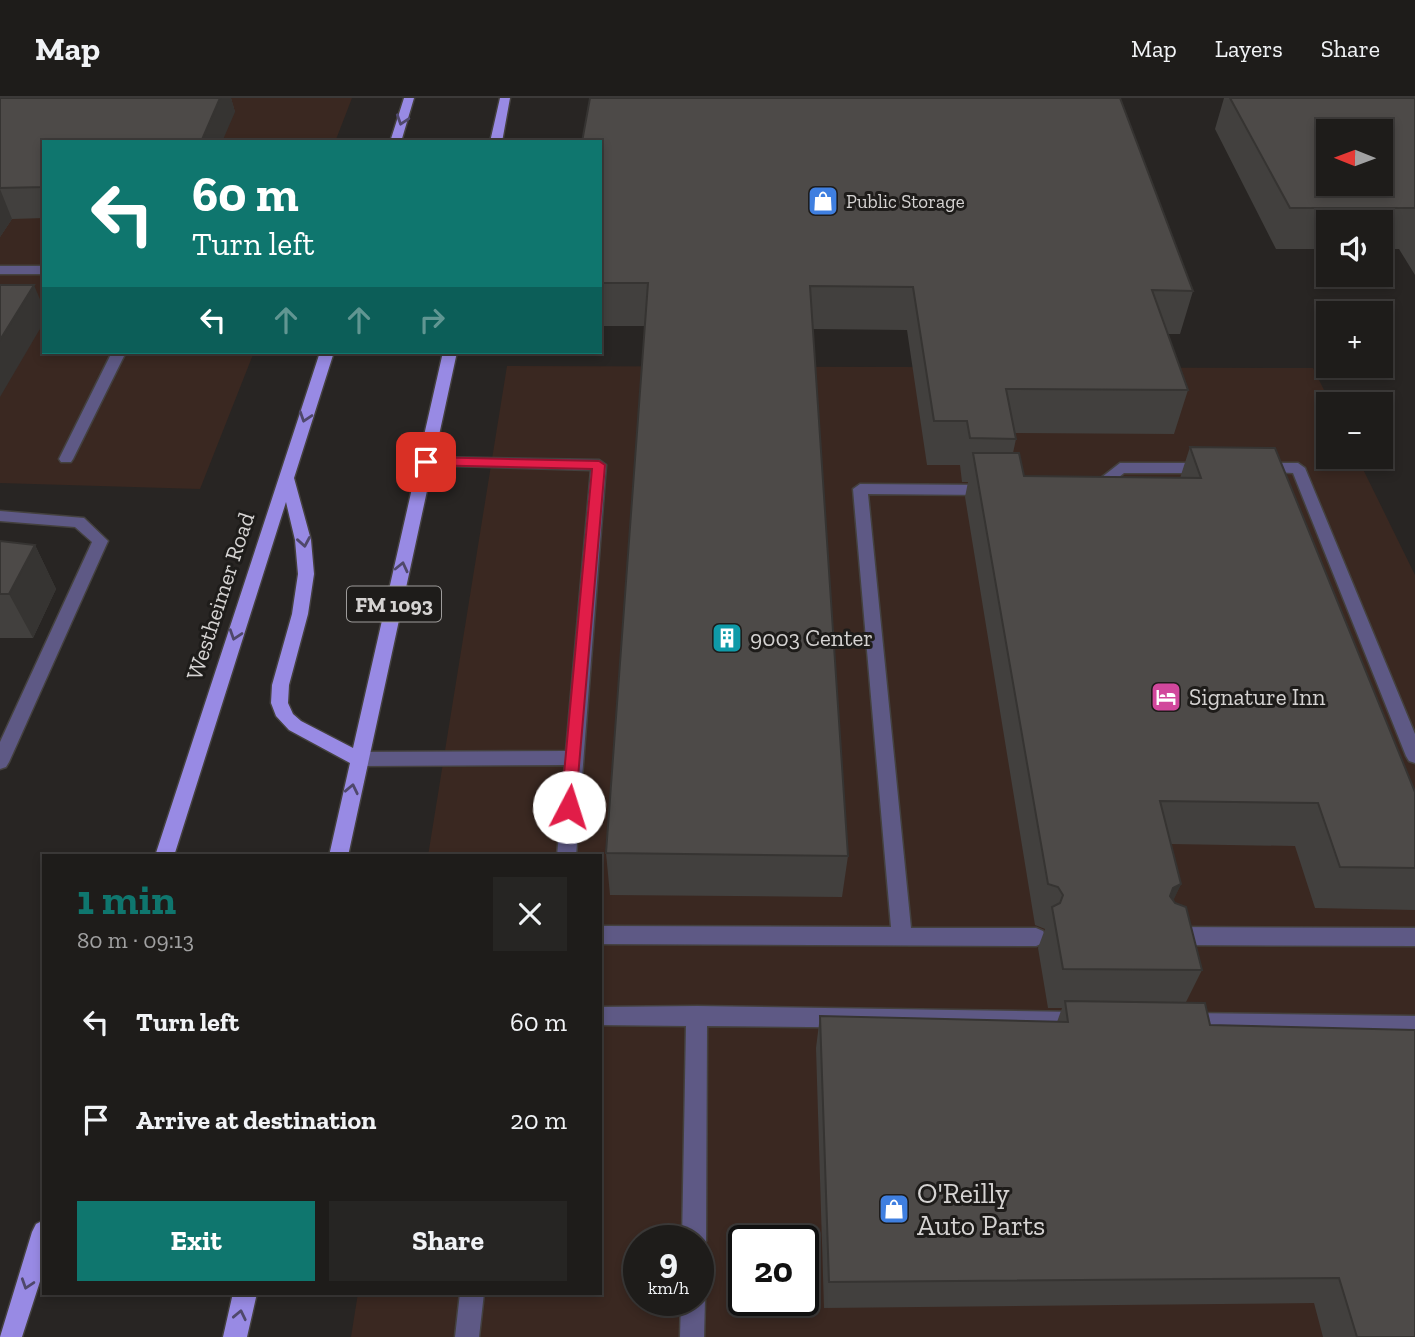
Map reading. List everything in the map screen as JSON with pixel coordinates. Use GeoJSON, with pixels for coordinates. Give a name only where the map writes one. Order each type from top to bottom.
{"type":"FeatureCollection","features":[{"type":"Feature","properties":{"kind":"main road"},"geometry":{"type":"LineString","coordinates":[[396,140],[409,98]]}},
{"type":"Feature","properties":{"kind":"main road"},"geometry":{"type":"LineString","coordinates":[[496,140],[505,98]]}},
{"type":"Feature","properties":{"kind":"main road","name":"Westheimer Road"},"geometry":{"type":"LineString","coordinates":[[165,854],[326,354]]}},
{"type":"Feature","properties":{"kind":"main road","name":"FM 1093"},"geometry":{"type":"LineString","coordinates":[[338,854],[450,354]]}},
{"type":"Feature","properties":{"kind":"main road"},"geometry":{"type":"LineString","coordinates":[[286,477],[306,542],[308,569],[306,594],[280,689],[280,709],[290,723],[358,758]]}},
{"type":"Feature","properties":{"kind":"main road"},"geometry":{"type":"LineString","coordinates":[[10,1337],[42,1238]]}},
{"type":"Feature","properties":{"kind":"main road"},"geometry":{"type":"LineString","coordinates":[[235,1337],[245,1295]]}},
{"type":"Feature","properties":{"kind":"lane"},"geometry":{"type":"LineString","coordinates":[[0,270],[42,270]]}},
{"type":"Feature","properties":{"kind":"lane"},"geometry":{"type":"LineString","coordinates":[[66,459],[118,354]]}},
{"type":"Feature","properties":{"kind":"lane"},"geometry":{"type":"LineString","coordinates":[[426,462],[599,465],[566,854]]}},
{"type":"Feature","properties":{"kind":"lane"},"geometry":{"type":"LineString","coordinates":[[1081,490],[1095,491],[1120,468],[1298,468],[1415,756]]}},
{"type":"Feature","properties":{"kind":"lane"},"geometry":{"type":"LineString","coordinates":[[902,936],[860,489],[1012,490]]}},
{"type":"Feature","properties":{"kind":"lane"},"geometry":{"type":"LineString","coordinates":[[0,516],[79,523],[100,541],[0,762]]}},
{"type":"Feature","properties":{"kind":"lane"},"geometry":{"type":"LineString","coordinates":[[358,758],[573,758]]}},
{"type":"Feature","properties":{"kind":"lane"},"geometry":{"type":"LineString","coordinates":[[602,935],[1036,937]]}},
{"type":"Feature","properties":{"kind":"lane"},"geometry":{"type":"LineString","coordinates":[[1164,936],[1415,937]]}},
{"type":"Feature","properties":{"kind":"lane"},"geometry":{"type":"LineString","coordinates":[[694,1225],[697,1015]]}},
{"type":"Feature","properties":{"kind":"lane"},"geometry":{"type":"LineString","coordinates":[[602,1016],[1097,1021]]}},
{"type":"Feature","properties":{"kind":"lane"},"geometry":{"type":"LineString","coordinates":[[1167,1022],[1415,1026]]}},
{"type":"Feature","properties":{"kind":"lane"},"geometry":{"type":"LineString","coordinates":[[467,1337],[472,1295]]}},
{"type":"Feature","properties":{"kind":"lane"},"geometry":{"type":"LineString","coordinates":[[692,1337],[693,1316]]}},
{"type":"Feature","properties":{"kind":"shaded area"},"geometry":{"type":"Polygon","coordinates":[[[0,98],[352,98],[336,140],[42,140],[42,354],[253,354],[200,489],[0,483],[0,98]]]}},
{"type":"Feature","properties":{"kind":"shaded area"},"geometry":{"type":"Polygon","coordinates":[[[507,366],[1313,368],[1325,392],[1316,392],[1316,469],[1363,469],[1415,575],[1415,1337],[351,1337],[358,1295],[602,1295],[602,854],[428,854],[507,366]]]}},
{"type":"Feature","properties":{"kind":"building"},"geometry":{"type":"Polygon","coordinates":[[[0,98],[220,98],[202,140],[42,140],[42,187],[0,188],[0,98]]]}},
{"type":"Feature","properties":{"kind":"building"},"geometry":{"type":"Polygon","coordinates":[[[590,98],[1120,98],[1193,291],[1152,290],[1188,390],[1006,389],[1016,439],[970,438],[967,421],[934,421],[913,287],[810,286],[848,856],[606,853],[648,283],[602,283],[602,140],[582,140],[590,98]]]}},
{"type":"Feature","properties":{"kind":"building"},"geometry":{"type":"Polygon","coordinates":[[[1230,98],[1415,98],[1415,208],[1290,208],[1230,98]]]}},
{"type":"Feature","properties":{"kind":"building"},"geometry":{"type":"Polygon","coordinates":[[[0,285],[34,285],[0,340],[0,285]]]}},
{"type":"Feature","properties":{"kind":"building","name":"Signature Inn"},"geometry":{"type":"Polygon","coordinates":[[[1190,447],[1275,448],[1415,792],[1415,868],[1340,867],[1318,803],[1160,801],[1181,884],[1173,888],[1170,896],[1175,903],[1186,907],[1202,970],[1063,969],[1052,907],[1060,903],[1063,895],[1058,887],[1048,884],[973,453],[1019,453],[1024,476],[1201,478],[1190,447]]]}},
{"type":"Feature","properties":{"kind":"building"},"geometry":{"type":"Polygon","coordinates":[[[0,541],[35,545],[9,594],[0,594],[0,541]]]}},
{"type":"Feature","properties":{"kind":"building"},"geometry":{"type":"Polygon","coordinates":[[[1065,1001],[1205,1003],[1210,1025],[1415,1030],[1415,1337],[1357,1337],[1339,1278],[829,1282],[820,1016],[1068,1022],[1065,1001]]]}},
{"type":"Feature","properties":{"kind":"place","name":"Public Storage"},"geometry":{"type":"Point","coordinates":[823,201]}},
{"type":"Feature","properties":{"kind":"place","name":"9003 Center"},"geometry":{"type":"Point","coordinates":[727,638]}},
{"type":"Feature","properties":{"kind":"place","name":"Signature Inn"},"geometry":{"type":"Point","coordinates":[1166,697]}},
{"type":"Feature","properties":{"kind":"place","name":"O'Reilly Auto Parts"},"geometry":{"type":"Point","coordinates":[894,1209]}},
{"type":"Feature","properties":{"kind":"route"},"geometry":{"type":"LineString","coordinates":[[426,462],[599,465],[569,807]]}}]}
